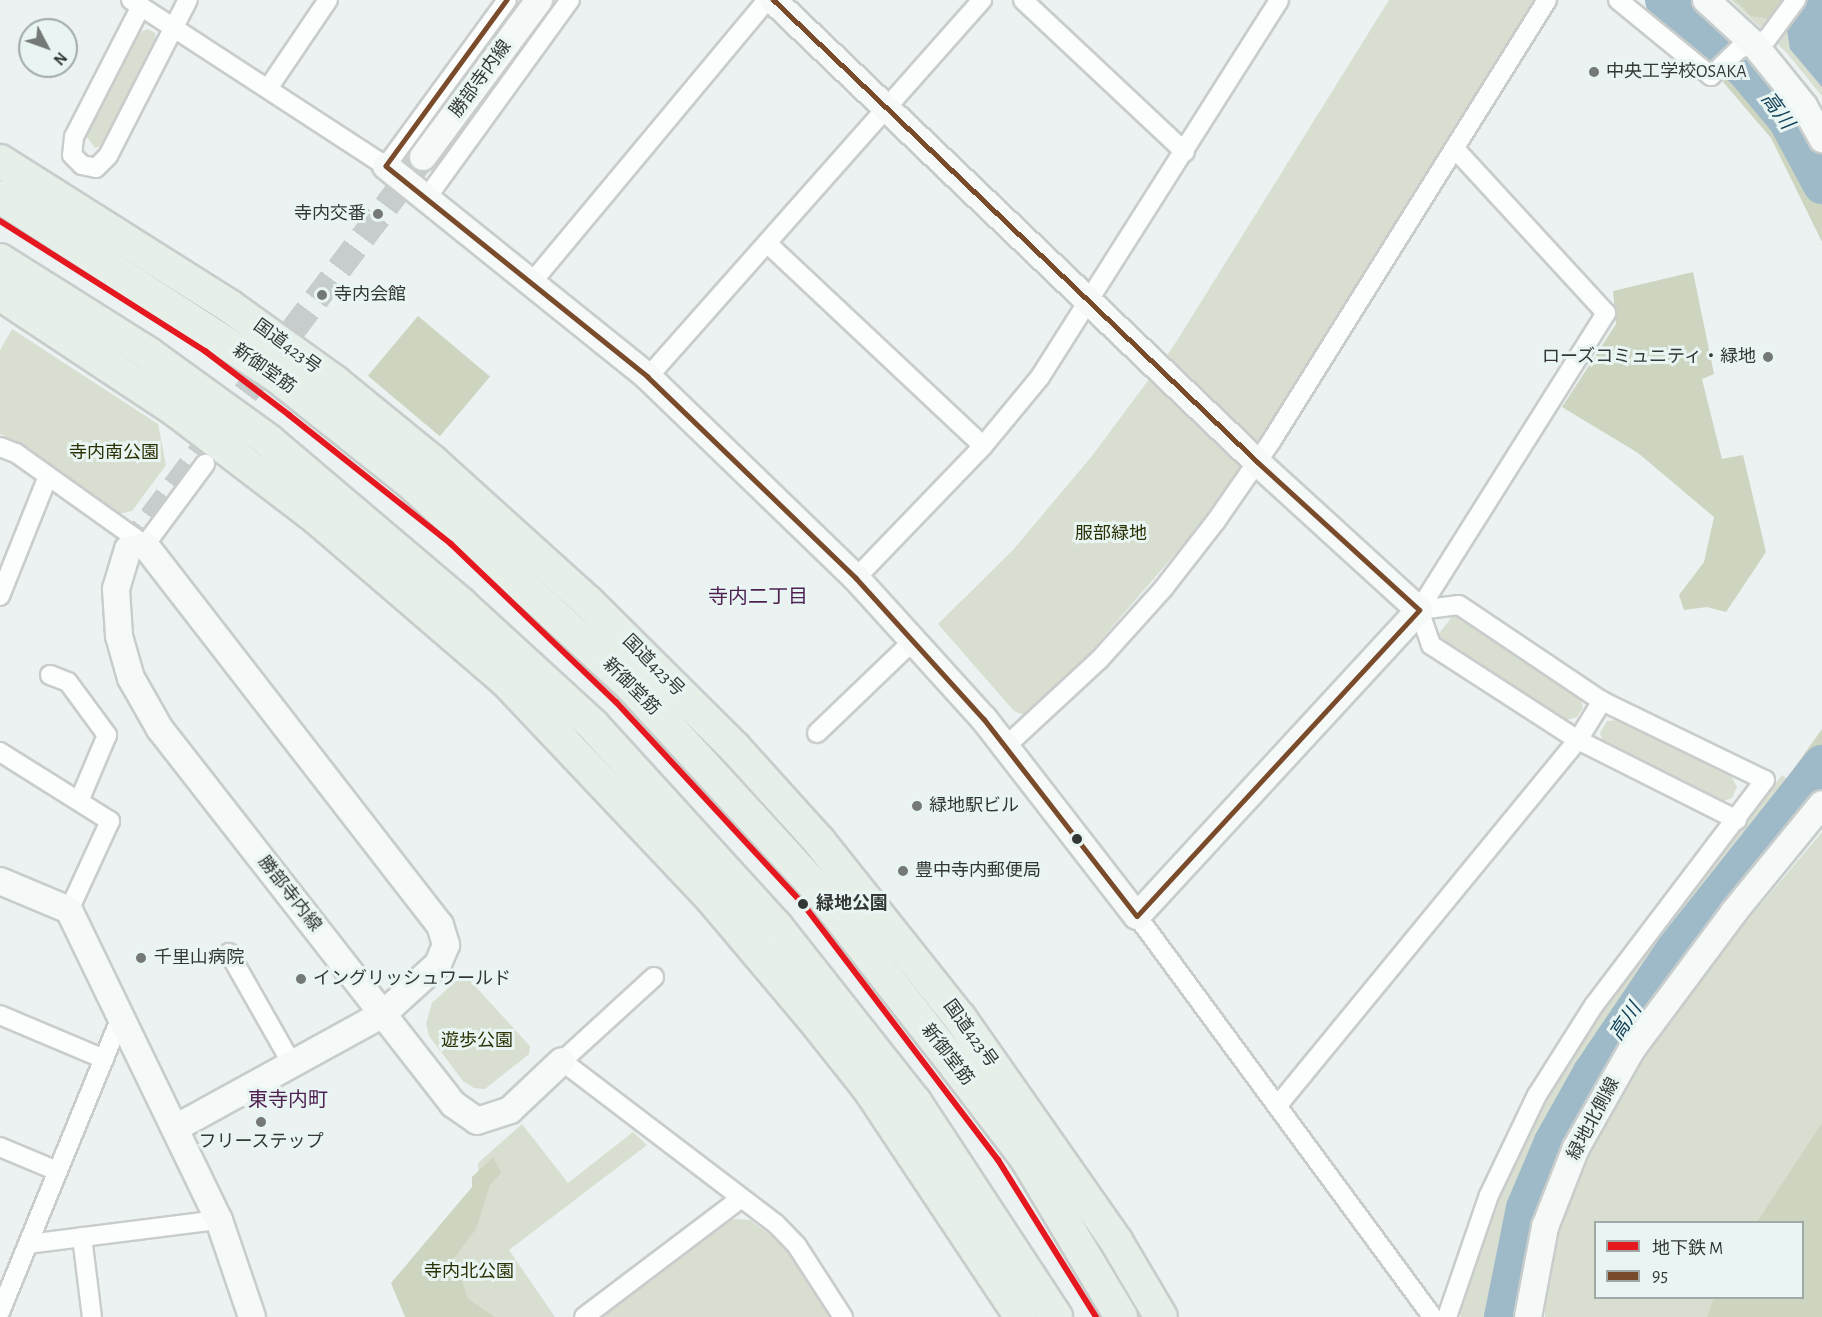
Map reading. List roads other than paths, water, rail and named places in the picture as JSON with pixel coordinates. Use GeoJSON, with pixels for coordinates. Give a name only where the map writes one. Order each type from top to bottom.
{"type":"FeatureCollection","features":[{"type":"Feature","properties":{"kind":"highway","name":"国道423号"},"geometry":{"type":"LineString","coordinates":[[0,161],[218,298],[335,382],[432,461],[588,602],[735,748],[811,832],[960,1018],[1116,1241],[1161,1317]]}},
{"type":"Feature","properties":{"kind":"highway","name":"新御堂筋"},"geometry":{"type":"LineString","coordinates":[[0,197],[274,374],[410,483],[574,630],[735,796],[819,891],[1026,1158],[1121,1317]]}},
{"type":"Feature","properties":{"kind":"highway"},"geometry":{"type":"LineString","coordinates":[[0,260],[149,354],[269,441],[539,673],[695,832],[776,926],[915,1102],[1056,1317]]}},
{"type":"Feature","properties":{"kind":"highway"},"geometry":{"type":"LineString","coordinates":[[0,294],[174,409],[319,520],[506,681]]}},
{"type":"Feature","properties":{"kind":"highway"},"geometry":{"type":"LineString","coordinates":[[410,483],[588,602]]}},
{"type":"Feature","properties":{"kind":"highway"},"geometry":{"type":"LineString","coordinates":[[371,527],[506,681],[712,899],[869,1089],[976,1198]]}},
{"type":"Feature","properties":{"kind":"highway"},"geometry":{"type":"LineString","coordinates":[[960,1018],[1026,1158]]}},
{"type":"Feature","properties":{"kind":"highway"},"geometry":{"type":"LineString","coordinates":[[869,1089],[1021,1317]]}},
{"type":"Feature","properties":{"kind":"street"},"geometry":{"type":"LineString","coordinates":[[188,0],[174,28],[108,156],[96,168],[82,165],[72,155],[74,137],[136,3],[174,28],[269,87],[428,196],[533,280],[648,377],[856,578],[914,640],[1006,746],[1137,916],[1433,1317]]}},
{"type":"Feature","properties":{"kind":"street"},"geometry":{"type":"LineString","coordinates":[[269,87],[328,0]]}},
{"type":"Feature","properties":{"kind":"street"},"geometry":{"type":"LineString","coordinates":[[386,166],[507,0]]}},
{"type":"Feature","properties":{"kind":"street","name":"勝部寺内線"},"geometry":{"type":"LineString","coordinates":[[423,157],[539,0]]}},
{"type":"Feature","properties":{"kind":"street"},"geometry":{"type":"LineString","coordinates":[[428,196],[570,0]]}},
{"type":"Feature","properties":{"kind":"street"},"geometry":{"type":"LineString","coordinates":[[533,280],[767,0]]}},
{"type":"Feature","properties":{"kind":"street"},"geometry":{"type":"LineString","coordinates":[[773,0],[1156,366],[1419,610],[1431,645],[1578,740],[1737,820]]}},
{"type":"Feature","properties":{"kind":"street"},"geometry":{"type":"LineString","coordinates":[[648,377],[982,0]]}},
{"type":"Feature","properties":{"kind":"street"},"geometry":{"type":"LineString","coordinates":[[1023,0],[1185,152]]}},
{"type":"Feature","properties":{"kind":"street"},"geometry":{"type":"LineString","coordinates":[[856,578],[983,446],[1040,376],[1090,303],[1279,0]]}},
{"type":"Feature","properties":{"kind":"street"},"geometry":{"type":"LineString","coordinates":[[1006,746],[1099,660],[1163,589],[1249,453],[1456,150],[1547,0]]}},
{"type":"Feature","properties":{"kind":"street"},"geometry":{"type":"LineString","coordinates":[[1618,0],[1711,76],[1746,46],[1785,0]]}},
{"type":"Feature","properties":{"kind":"street"},"geometry":{"type":"LineString","coordinates":[[1706,0],[1746,46],[1804,106],[1822,139]]}},
{"type":"Feature","properties":{"kind":"street"},"geometry":{"type":"LineString","coordinates":[[1746,46],[1767,39],[1796,0]]}},
{"type":"Feature","properties":{"kind":"street"},"geometry":{"type":"LineString","coordinates":[[1137,916],[1419,610],[1606,313],[1456,150]]}},
{"type":"Feature","properties":{"kind":"street"},"geometry":{"type":"LineString","coordinates":[[767,243],[983,446]]}},
{"type":"Feature","properties":{"kind":"street"},"geometry":{"type":"LineString","coordinates":[[0,447],[48,476],[136,547],[441,925],[446,945],[438,964],[383,1014],[176,1128]]}},
{"type":"Feature","properties":{"kind":"street"},"geometry":{"type":"LineString","coordinates":[[136,547],[205,464]]}},
{"type":"Feature","properties":{"kind":"street"},"geometry":{"type":"LineString","coordinates":[[0,596],[48,476]]}},
{"type":"Feature","properties":{"kind":"street","name":"勝部寺内線"},"geometry":{"type":"LineString","coordinates":[[136,547],[116,590],[119,636],[131,678],[160,729],[453,1104],[477,1122],[510,1110],[562,1061]]}},
{"type":"Feature","properties":{"kind":"street"},"geometry":{"type":"LineString","coordinates":[[1419,610],[1459,604],[1602,701],[1765,780],[1737,820],[1594,1005],[1538,1095],[1489,1195],[1447,1317]]}},
{"type":"Feature","properties":{"kind":"street"},"geometry":{"type":"LineString","coordinates":[[817,733],[914,640]]}},
{"type":"Feature","properties":{"kind":"street"},"geometry":{"type":"LineString","coordinates":[[50,675],[68,682],[107,735],[80,799]]}},
{"type":"Feature","properties":{"kind":"street"},"geometry":{"type":"LineString","coordinates":[[1278,1105],[1578,740],[1602,701]]}},
{"type":"Feature","properties":{"kind":"street"},"geometry":{"type":"LineString","coordinates":[[0,752],[80,799],[110,821],[69,910]]}},
{"type":"Feature","properties":{"kind":"street","name":"緑地北側線"},"geometry":{"type":"LineString","coordinates":[[1528,1317],[1545,1227],[1572,1158],[1632,1049],[1734,912],[1822,804]]}},
{"type":"Feature","properties":{"kind":"street"},"geometry":{"type":"LineString","coordinates":[[0,880],[69,910],[219,1220],[252,1317]]}},
{"type":"Feature","properties":{"kind":"street"},"geometry":{"type":"LineString","coordinates":[[229,953],[292,1064]]}},
{"type":"Feature","properties":{"kind":"street"},"geometry":{"type":"LineString","coordinates":[[654,976],[562,1061],[740,1199],[776,1224],[797,1246],[843,1317]]}},
{"type":"Feature","properties":{"kind":"street"},"geometry":{"type":"LineString","coordinates":[[0,1015],[104,1059]]}},
{"type":"Feature","properties":{"kind":"street"},"geometry":{"type":"LineString","coordinates":[[0,1312],[120,1019]]}},
{"type":"Feature","properties":{"kind":"street"},"geometry":{"type":"LineString","coordinates":[[0,1147],[57,1171]]}},
{"type":"Feature","properties":{"kind":"street"},"geometry":{"type":"LineString","coordinates":[[584,1317],[740,1199]]}},
{"type":"Feature","properties":{"kind":"street"},"geometry":{"type":"LineString","coordinates":[[28,1244],[219,1220]]}},
{"type":"Feature","properties":{"kind":"street"},"geometry":{"type":"LineString","coordinates":[[82,1237],[92,1317]]}},
{"type":"Feature","properties":{"kind":"water"},"geometry":{"type":"Polygon","coordinates":[[[1808,0],[1822,0],[1822,87],[1790,49],[1787,30],[1808,0]]]}},
{"type":"Feature","properties":{"kind":"waterway","name":"高川"},"geometry":{"type":"LineString","coordinates":[[1664,0],[1746,71],[1787,120],[1822,185]]}},
{"type":"Feature","properties":{"kind":"waterway","name":"高川"},"geometry":{"type":"LineString","coordinates":[[1503,1317],[1525,1208],[1553,1142],[1591,1074],[1676,948],[1822,764]]}},
{"type":"Feature","properties":{"kind":"tunnel"},"geometry":{"type":"LineString","coordinates":[[128,549],[423,157]]}},
{"type":"Feature","properties":{"kind":"metro line","name":"M"},"geometry":{"type":"LineString","coordinates":[[0,221],[205,351],[289,415],[451,544],[616,702],[803,904],[998,1160],[1096,1317]]}},
{"type":"Feature","properties":{"kind":"place","name":"中央工学校OSAKA"},"geometry":{"type":"Point","coordinates":[1594,72]}},
{"type":"Feature","properties":{"kind":"place","name":"寺内交番"},"geometry":{"type":"Point","coordinates":[378,214]}},
{"type":"Feature","properties":{"kind":"place","name":"寺内会館"},"geometry":{"type":"Point","coordinates":[322,295]}},
{"type":"Feature","properties":{"kind":"place","name":"ローズコミュニティ・緑地"},"geometry":{"type":"Point","coordinates":[1768,357]}},
{"type":"Feature","properties":{"kind":"place","name":"緑地駅ビル"},"geometry":{"type":"Point","coordinates":[917,806]}},
{"type":"Feature","properties":{"kind":"place","name":"豊中寺内郵便局"},"geometry":{"type":"Point","coordinates":[903,871]}},
{"type":"Feature","properties":{"kind":"place","name":"緑地公園"},"geometry":{"type":"Point","coordinates":[803,904]}},
{"type":"Feature","properties":{"kind":"place","name":"千里山病院"},"geometry":{"type":"Point","coordinates":[141,958]}},
{"type":"Feature","properties":{"kind":"place","name":"イングリッシュワールド"},"geometry":{"type":"Point","coordinates":[301,979]}},
{"type":"Feature","properties":{"kind":"place","name":"フリーステップ"},"geometry":{"type":"Point","coordinates":[261,1122]}},
{"type":"Feature","properties":{"kind":"district","name":"寺内二丁目"},"geometry":{"type":"Point","coordinates":[758,597]}},
{"type":"Feature","properties":{"kind":"district","name":"東寺内町"},"geometry":{"type":"Point","coordinates":[288,1100]}},
{"type":"Feature","properties":{"kind":"park label","name":"寺内南公園"},"geometry":{"type":"Point","coordinates":[114,453]}},
{"type":"Feature","properties":{"kind":"park label","name":"服部緑地"},"geometry":{"type":"Point","coordinates":[1111,534]}},
{"type":"Feature","properties":{"kind":"park label","name":"遊歩公園"},"geometry":{"type":"Point","coordinates":[477,1041]}},
{"type":"Feature","properties":{"kind":"park label","name":"寺内北公園"},"geometry":{"type":"Point","coordinates":[469,1272]}}]}
